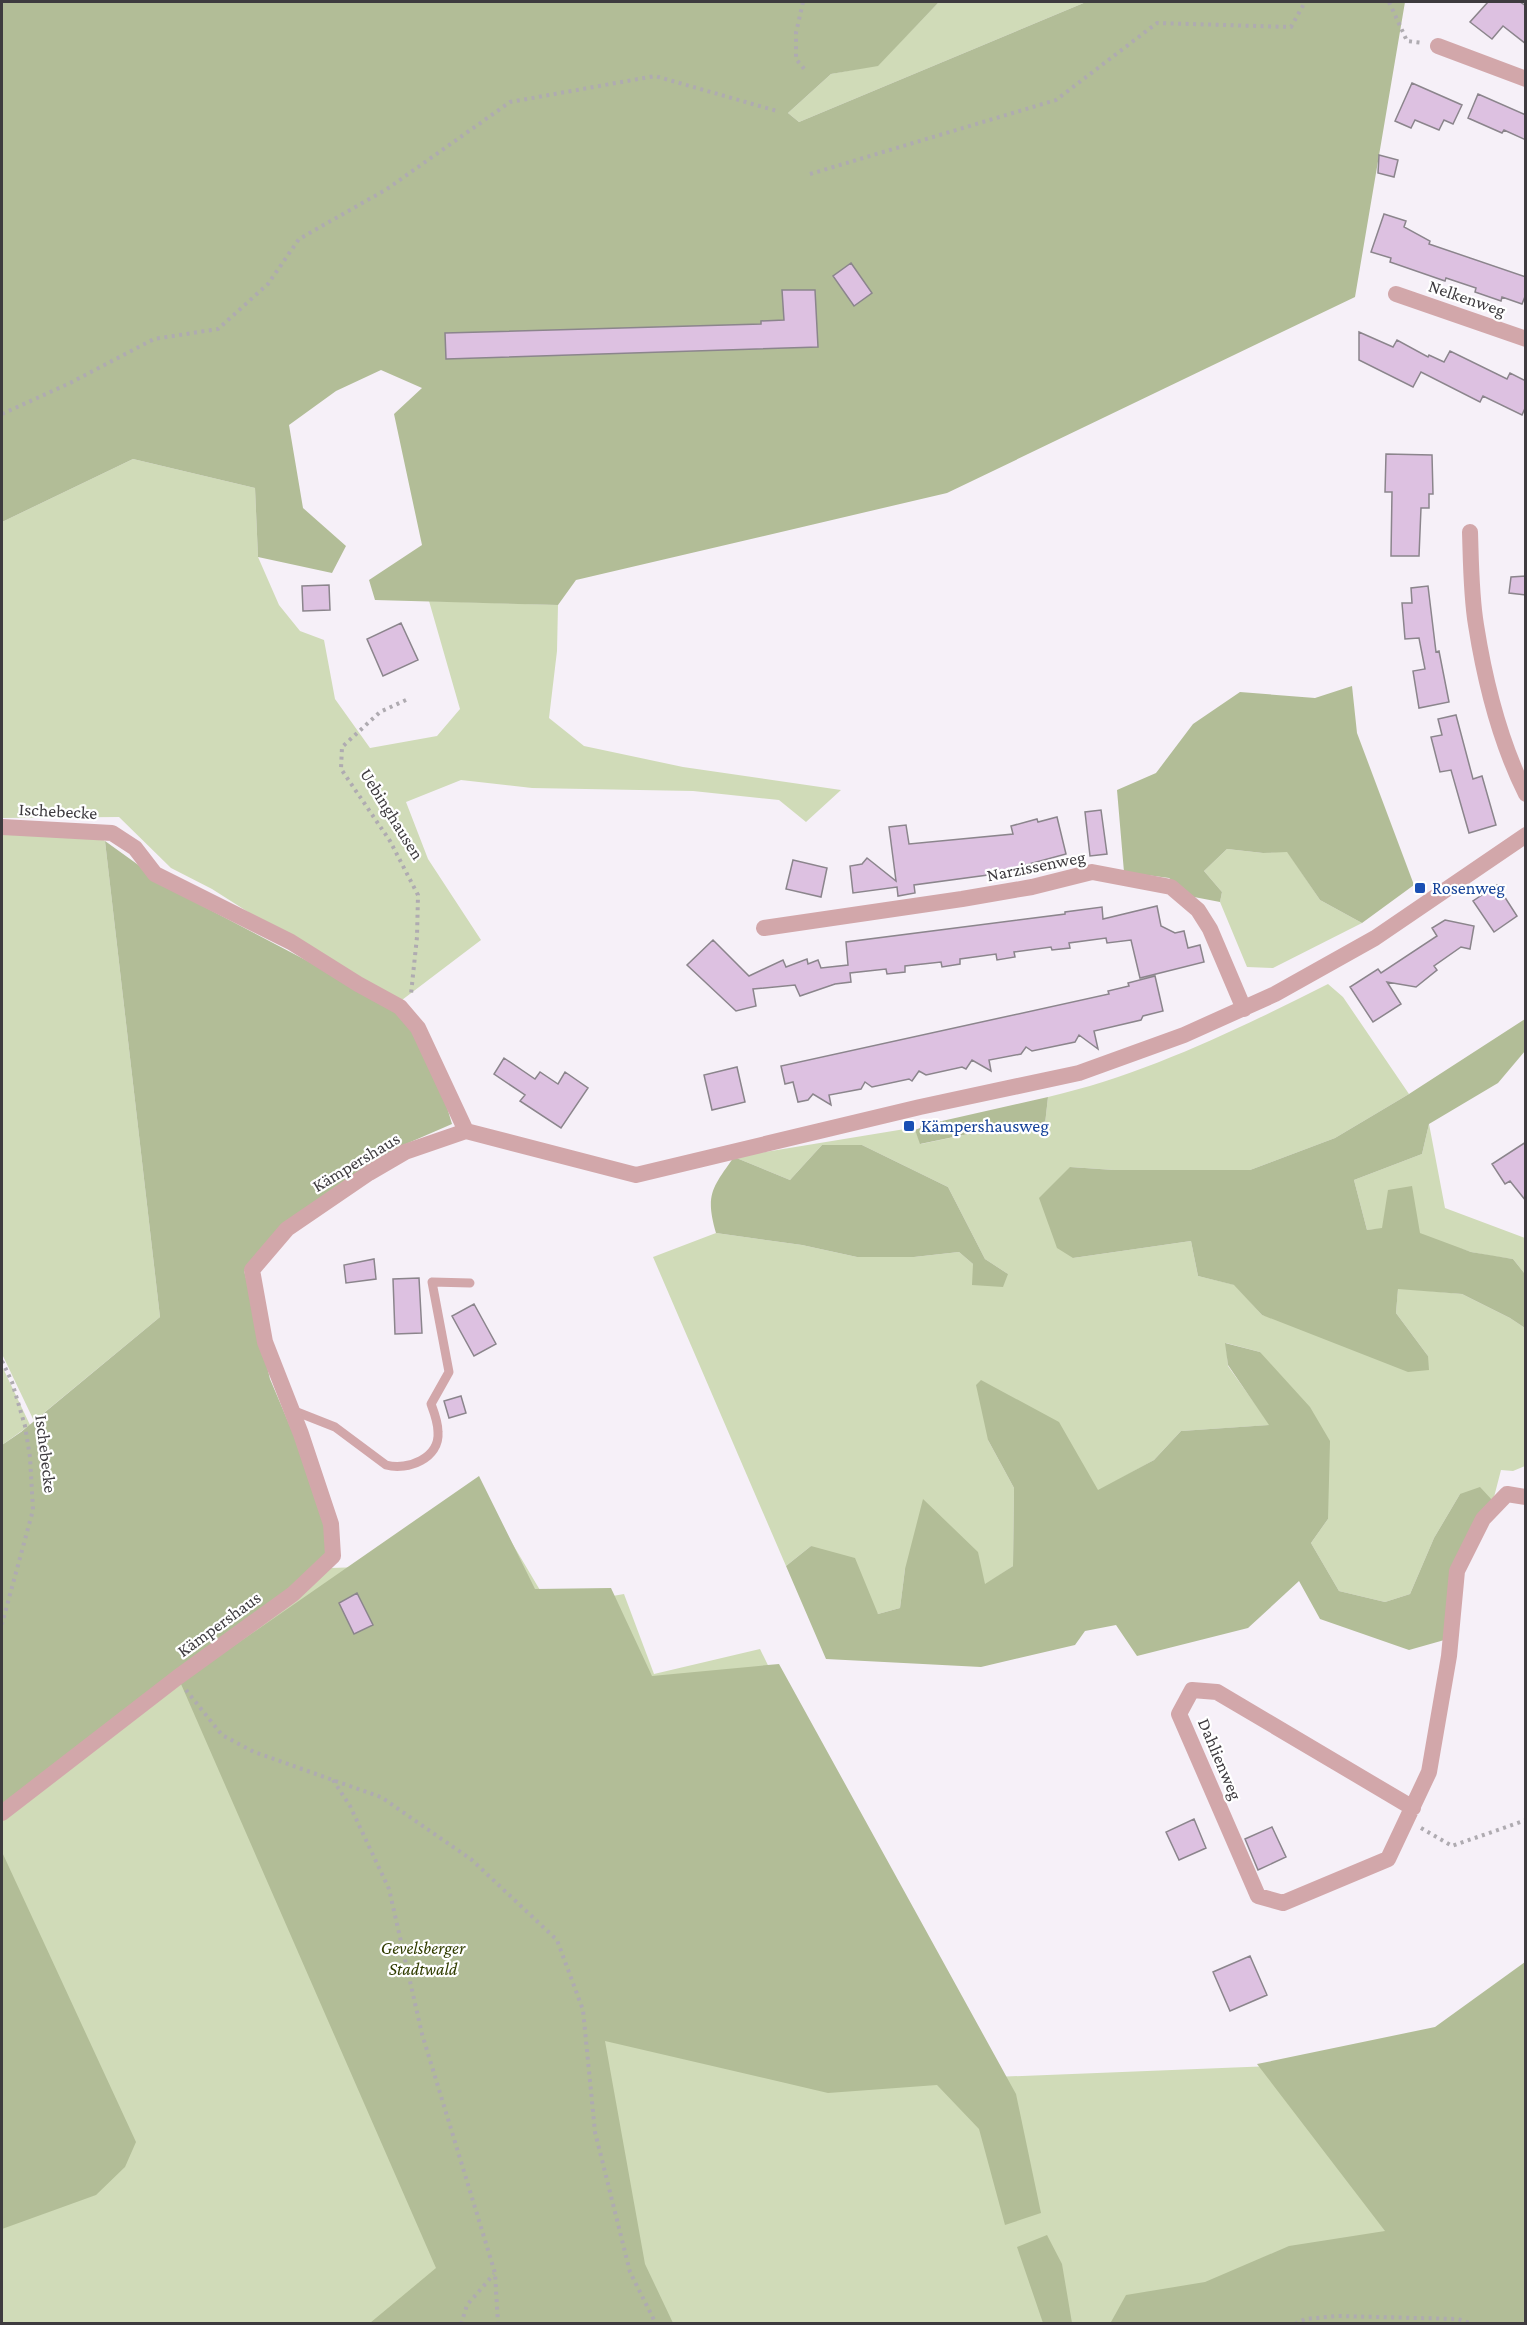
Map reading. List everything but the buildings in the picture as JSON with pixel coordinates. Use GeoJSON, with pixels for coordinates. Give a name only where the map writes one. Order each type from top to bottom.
{"type":"FeatureCollection","features":[{"type":"Feature","properties":{"kind":"street"},"geometry":{"type":"LineString","coordinates":[[1438,46],[1526,78]]}},
{"type":"Feature","properties":{"kind":"street","name":"Nelkenweg"},"geometry":{"type":"LineString","coordinates":[[1396,294],[1526,339]]}},
{"type":"Feature","properties":{"kind":"street"},"geometry":{"type":"LineString","coordinates":[[1470,532],[1475,624],[1512,768],[1526,794]]}},
{"type":"Feature","properties":{"kind":"street","name":"Ischebecke"},"geometry":{"type":"LineString","coordinates":[[2,827],[112,833],[135,848],[155,874],[291,942],[400,1007],[408,1016]]}},
{"type":"Feature","properties":{"kind":"street"},"geometry":{"type":"LineString","coordinates":[[408,1016],[418,1028],[466,1131],[636,1175],[920,1107],[1079,1072],[1126,1057],[1275,994],[1375,938],[1526,835]]}},
{"type":"Feature","properties":{"kind":"street","name":"Narzissenweg"},"geometry":{"type":"LineString","coordinates":[[764,928],[962,899],[1032,887],[1092,872],[1171,887],[1198,910],[1210,929],[1244,1009]]}},
{"type":"Feature","properties":{"kind":"street","name":"Kämpershaus"},"geometry":{"type":"LineString","coordinates":[[2,1814],[178,1677],[293,1594],[333,1556],[331,1524],[301,1434],[265,1342],[252,1270],[287,1229],[369,1173],[405,1152],[466,1131]]}},
{"type":"Feature","properties":{"kind":"street","name":"Dahlienweg"},"geometry":{"type":"LineString","coordinates":[[1410,1815],[1217,1692],[1192,1690],[1179,1714],[1258,1896],[1283,1903],[1388,1859],[1410,1815],[1429,1772],[1449,1656],[1457,1571],[1483,1519],[1507,1494],[1526,1497]]}},
{"type":"Feature","properties":{"kind":"lane"},"geometry":{"type":"LineString","coordinates":[[290,1409],[335,1427],[386,1465],[397,1468],[406,1467],[430,1455],[437,1443],[438,1431],[431,1404],[449,1372],[432,1282],[470,1283]]}},
{"type":"Feature","properties":{"kind":"path"},"geometry":{"type":"LineString","coordinates":[[803,2],[796,33],[796,59],[807,72]]}},
{"type":"Feature","properties":{"kind":"path"},"geometry":{"type":"LineString","coordinates":[[810,174],[1056,100],[1157,23],[1291,27],[1305,2]]}},
{"type":"Feature","properties":{"kind":"path"},"geometry":{"type":"LineString","coordinates":[[1389,2],[1407,41],[1438,46]]}},
{"type":"Feature","properties":{"kind":"path"},"geometry":{"type":"LineString","coordinates":[[2,414],[70,383],[154,339],[218,329],[268,284],[299,238],[387,189],[510,102],[655,76],[777,111]]}},
{"type":"Feature","properties":{"kind":"path","name":"Uebinghausen"},"geometry":{"type":"LineString","coordinates":[[406,700],[380,712],[342,747],[341,769],[390,841],[418,895],[417,937],[408,1016]]}},
{"type":"Feature","properties":{"kind":"path","name":"Ischebecke"},"geometry":{"type":"LineString","coordinates":[[2,1361],[12,1382],[25,1426],[30,1457],[33,1510],[2,1624]]}},
{"type":"Feature","properties":{"kind":"path"},"geometry":{"type":"LineString","coordinates":[[178,1677],[196,1705],[222,1735],[254,1752],[381,1797],[472,1860],[557,1940],[583,2010],[595,2132],[630,2272],[656,2324]]}},
{"type":"Feature","properties":{"kind":"path"},"geometry":{"type":"LineString","coordinates":[[333,1780],[350,1806],[389,1889],[422,2034],[495,2273],[498,2324]]}},
{"type":"Feature","properties":{"kind":"path"},"geometry":{"type":"LineString","coordinates":[[1410,1815],[1452,1846],[1526,1820]]}},
{"type":"Feature","properties":{"kind":"path"},"geometry":{"type":"LineString","coordinates":[[461,2324],[467,2305],[495,2273]]}},
{"type":"Feature","properties":{"kind":"path"},"geometry":{"type":"LineString","coordinates":[[1295,2324],[1305,2319],[1337,2316],[1404,2321],[1458,2319],[1472,2324]]}},
{"type":"Feature","properties":{"kind":"green space"},"geometry":{"type":"Polygon","coordinates":[[[2,2],[939,2],[878,66],[831,74],[788,113],[799,122],[1086,2],[1405,2],[1355,297],[947,493],[576,580],[558,605],[375,600],[369,580],[422,545],[394,414],[422,388],[381,370],[336,391],[289,425],[303,508],[346,546],[332,573],[258,557],[255,488],[133,459],[2,522],[2,2]]]}},
{"type":"Feature","properties":{"kind":"green space"},"geometry":{"type":"Polygon","coordinates":[[[939,2],[1086,2],[799,122],[788,113],[831,74],[878,65],[939,2]]]}},
{"type":"Feature","properties":{"kind":"green space"},"geometry":{"type":"Polygon","coordinates":[[[133,459],[255,488],[258,557],[279,605],[300,631],[324,640],[335,699],[370,748],[437,736],[460,709],[429,601],[558,605],[557,651],[549,718],[584,746],[683,767],[841,790],[806,822],[779,800],[693,791],[532,788],[461,780],[406,802],[428,859],[481,940],[398,1003],[338,969],[212,889],[171,868],[119,817],[2,818],[2,522],[133,459]]]}},
{"type":"Feature","properties":{"kind":"green space"},"geometry":{"type":"Polygon","coordinates":[[[1352,686],[1357,733],[1414,885],[1362,923],[1320,900],[1287,852],[1263,853],[1227,849],[1204,871],[1222,892],[1220,902],[1194,897],[1169,878],[1124,872],[1117,790],[1156,773],[1193,724],[1240,692],[1315,698],[1352,686]]]}},
{"type":"Feature","properties":{"kind":"green space"},"geometry":{"type":"Polygon","coordinates":[[[2,831],[96,836],[105,841],[160,1317],[34,1421],[2,1354],[2,831]]]}},
{"type":"Feature","properties":{"kind":"green space"},"geometry":{"type":"Polygon","coordinates":[[[105,841],[176,892],[395,1010],[415,1033],[443,1094],[452,1124],[399,1147],[287,1222],[244,1270],[270,1379],[301,1452],[327,1523],[327,1554],[313,1572],[2,1805],[2,1445],[21,1432],[160,1317],[105,841]]]}},
{"type":"Feature","properties":{"kind":"green space"},"geometry":{"type":"Polygon","coordinates":[[[1227,849],[1263,853],[1287,851],[1320,900],[1362,923],[1273,968],[1247,967],[1220,902],[1222,892],[1204,871],[1227,849]]]}},
{"type":"Feature","properties":{"kind":"green space"},"geometry":{"type":"Polygon","coordinates":[[[1328,984],[1343,997],[1409,1094],[1335,1138],[1250,1170],[1114,1170],[1070,1167],[1073,1258],[1191,1241],[1198,1276],[1235,1285],[1262,1315],[1428,1356],[1396,1313],[1398,1288],[1462,1294],[1525,1328],[1525,1466],[1513,1471],[1501,1470],[1493,1501],[1460,1494],[1434,1538],[1410,1594],[1385,1602],[1339,1591],[1311,1543],[1328,1519],[1260,1352],[1226,1343],[1228,1366],[1270,1425],[1181,1431],[1154,1460],[1098,1491],[988,1440],[1014,1488],[1013,1566],[985,1585],[905,1569],[900,1608],[878,1614],[811,1546],[786,1566],[653,1257],[716,1233],[802,1245],[857,1257],[914,1257],[959,1252],[973,1264],[1008,1274],[985,1259],[948,1187],[862,1145],[822,1145],[790,1180],[734,1157],[911,1128],[915,1130],[921,1144],[1002,1127],[1045,1124],[1048,1097],[1121,1076],[1191,1049],[1328,984]]]}},
{"type":"Feature","properties":{"kind":"green space"},"geometry":{"type":"Polygon","coordinates":[[[1525,1019],[1525,1051],[1498,1083],[1429,1124],[1422,1154],[1354,1180],[1367,1230],[1382,1228],[1388,1190],[1412,1186],[1420,1233],[1471,1252],[1513,1259],[1525,1274],[1525,1328],[1462,1294],[1398,1289],[1396,1313],[1428,1356],[1429,1370],[1408,1372],[1262,1315],[1234,1285],[1198,1276],[1191,1241],[1073,1258],[1057,1248],[1039,1198],[1070,1167],[1114,1170],[1250,1170],[1335,1138],[1409,1094],[1525,1019]]]}},
{"type":"Feature","properties":{"kind":"green space"},"geometry":{"type":"Polygon","coordinates":[[[1048,1097],[1045,1124],[1002,1127],[920,1144],[915,1130],[920,1126],[1048,1097]]]}},
{"type":"Feature","properties":{"kind":"green space"},"geometry":{"type":"Polygon","coordinates":[[[1429,1124],[1445,1208],[1525,1238],[1525,1274],[1513,1259],[1471,1252],[1408,1232],[1367,1230],[1354,1180],[1422,1154],[1429,1124]]]}},
{"type":"Feature","properties":{"kind":"green space"},"geometry":{"type":"Polygon","coordinates":[[[822,1145],[862,1145],[948,1187],[985,1259],[1008,1274],[1003,1287],[972,1285],[973,1264],[959,1252],[914,1257],[857,1257],[802,1245],[716,1233],[711,1200],[720,1177],[734,1157],[790,1180],[822,1145]]]}},
{"type":"Feature","properties":{"kind":"green space"},"geometry":{"type":"Polygon","coordinates":[[[1225,1343],[1260,1352],[1310,1407],[1330,1441],[1328,1519],[1311,1543],[1339,1591],[1385,1602],[1410,1594],[1434,1538],[1460,1494],[1480,1487],[1493,1501],[1466,1555],[1455,1637],[1409,1650],[1320,1619],[1299,1581],[1248,1628],[1137,1656],[1116,1625],[1085,1631],[1075,1645],[981,1667],[826,1659],[786,1566],[811,1546],[855,1558],[878,1614],[900,1608],[905,1569],[923,1499],[978,1552],[985,1584],[1013,1566],[1014,1488],[988,1440],[976,1385],[981,1380],[1059,1422],[1098,1490],[1154,1460],[1181,1431],[1269,1425],[1228,1365],[1225,1343]]]}},
{"type":"Feature","properties":{"kind":"green space"},"geometry":{"type":"Polygon","coordinates":[[[2,1366],[30,1425],[2,1445],[2,1366]]]}},
{"type":"Feature","properties":{"kind":"green space"},"geometry":{"type":"Polygon","coordinates":[[[479,1476],[535,1589],[611,1588],[652,1676],[779,1664],[1016,2094],[1041,2213],[1005,2225],[979,2129],[937,2085],[828,2093],[605,2041],[645,2264],[673,2323],[370,2323],[436,2268],[181,1684],[479,1476]]]}},
{"type":"Feature","properties":{"kind":"green space","name":"Gevelsberger Stadtwald"},"geometry":{"type":"Polygon","coordinates":[[[493,1511],[550,1607],[624,1594],[654,1674],[760,1649],[970,2078],[1274,2066],[1525,2323],[2,2324],[2,1820],[331,1568],[360,1567],[493,1511]]]}},
{"type":"Feature","properties":{"kind":"green space"},"geometry":{"type":"Polygon","coordinates":[[[2,1852],[136,2142],[125,2167],[96,2195],[2,2229],[2,1852]]]}},
{"type":"Feature","properties":{"kind":"green space"},"geometry":{"type":"Polygon","coordinates":[[[1525,1962],[1525,2323],[1095,2323],[1111,2322],[1126,2295],[1205,2282],[1289,2246],[1385,2231],[1257,2064],[1435,2027],[1525,1962]]]}},
{"type":"Feature","properties":{"kind":"green space"},"geometry":{"type":"Polygon","coordinates":[[[1047,2235],[1062,2264],[1072,2323],[1043,2323],[1017,2247],[1047,2235]]]}},
{"type":"Feature","properties":{"kind":"place","name":"Rosenweg"},"geometry":{"type":"Point","coordinates":[1420,888]}},
{"type":"Feature","properties":{"kind":"place","name":"Kämpershausweg"},"geometry":{"type":"Point","coordinates":[909,1126]}}]}
